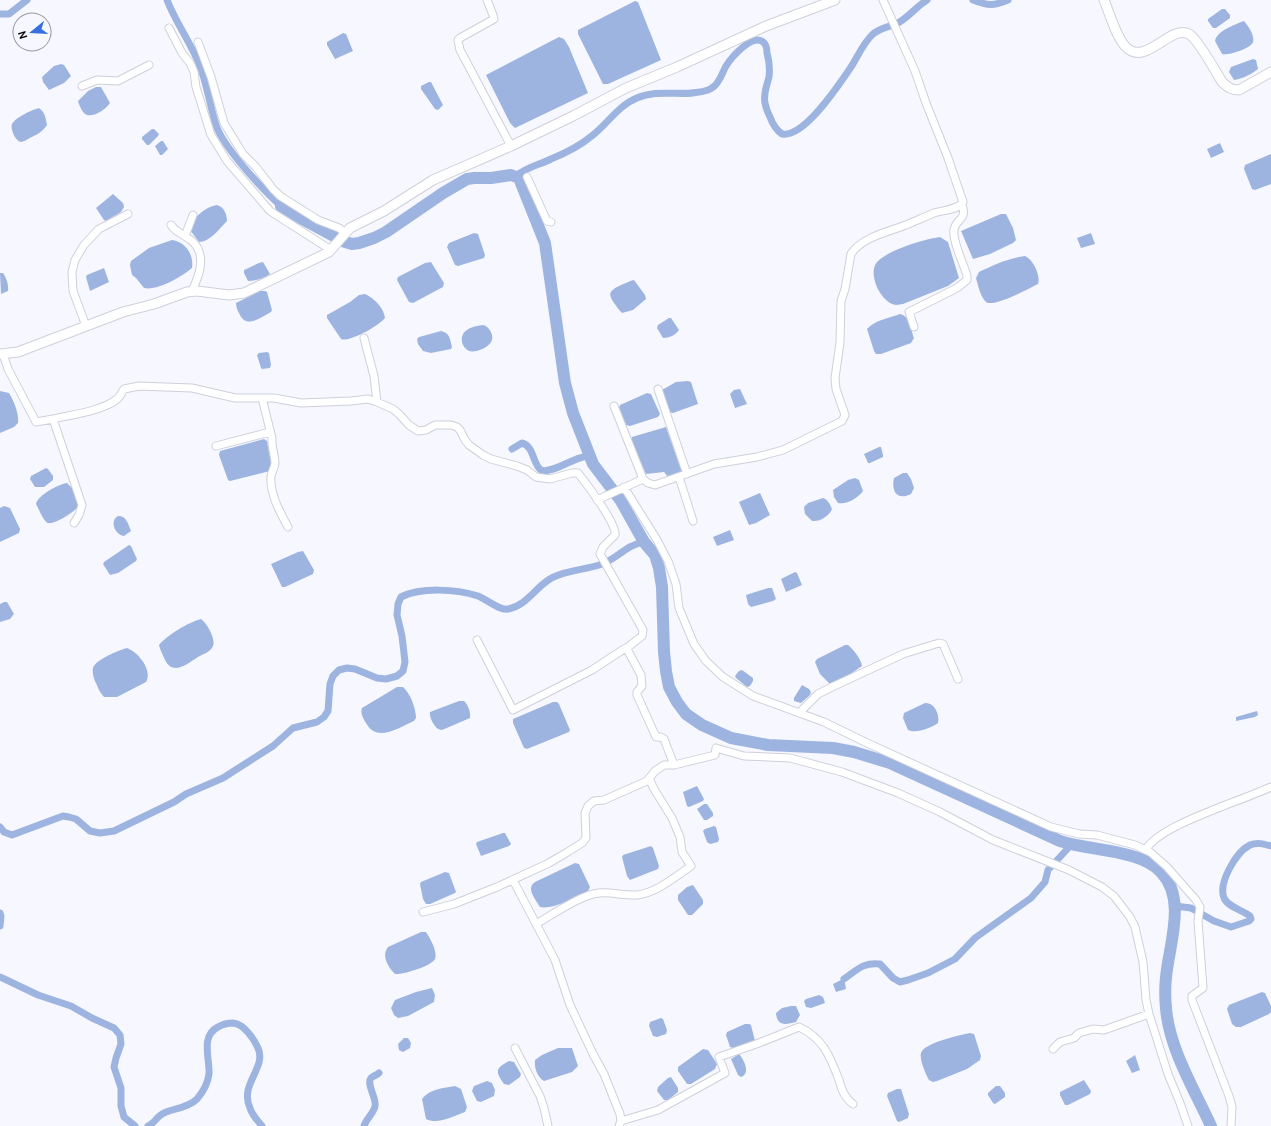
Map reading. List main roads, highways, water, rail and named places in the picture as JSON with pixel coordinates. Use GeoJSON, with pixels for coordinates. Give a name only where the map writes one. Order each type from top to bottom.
{"type":"FeatureCollection","features":[{"type":"Feature","properties":{"kind":"water"},"geometry":{"type":"Polygon","coordinates":[[[635,1],[638,2],[661,60],[608,84],[603,84],[578,34],[578,30],[635,1]]]}},
{"type":"Feature","properties":{"kind":"water"},"geometry":{"type":"Polygon","coordinates":[[[1222,9],[1225,9],[1230,15],[1230,18],[1216,28],[1213,28],[1208,19],[1222,9]]]}},
{"type":"Feature","properties":{"kind":"water"},"geometry":{"type":"Polygon","coordinates":[[[1244,21],[1252,34],[1252,44],[1249,47],[1239,51],[1229,54],[1222,54],[1215,41],[1216,37],[1225,29],[1244,21]]]}},
{"type":"Feature","properties":{"kind":"water"},"geometry":{"type":"Polygon","coordinates":[[[343,33],[346,34],[353,51],[335,59],[327,45],[327,42],[343,33]]]}},
{"type":"Feature","properties":{"kind":"water"},"geometry":{"type":"Polygon","coordinates":[[[559,37],[564,39],[569,47],[588,93],[515,128],[510,123],[486,75],[559,37]]]}},
{"type":"Feature","properties":{"kind":"water"},"geometry":{"type":"Polygon","coordinates":[[[1253,59],[1256,60],[1258,69],[1247,76],[1234,80],[1229,72],[1231,67],[1253,59]]]}},
{"type":"Feature","properties":{"kind":"water"},"geometry":{"type":"Polygon","coordinates":[[[61,64],[64,65],[71,76],[64,83],[49,90],[43,82],[42,77],[54,66],[61,64]]]}},
{"type":"Feature","properties":{"kind":"water"},"geometry":{"type":"Polygon","coordinates":[[[431,82],[443,105],[438,110],[435,109],[421,89],[421,86],[431,82]]]}},
{"type":"Feature","properties":{"kind":"water"},"geometry":{"type":"Polygon","coordinates":[[[96,87],[101,87],[110,103],[100,112],[93,115],[87,115],[80,107],[78,101],[88,91],[96,87]]]}},
{"type":"Feature","properties":{"kind":"water"},"geometry":{"type":"Polygon","coordinates":[[[39,108],[46,118],[47,125],[36,135],[24,141],[19,141],[14,134],[12,124],[20,116],[39,108]]]}},
{"type":"Feature","properties":{"kind":"water"},"geometry":{"type":"Polygon","coordinates":[[[152,129],[159,134],[149,145],[147,145],[142,137],[152,129]]]}},
{"type":"Feature","properties":{"kind":"water"},"geometry":{"type":"Polygon","coordinates":[[[163,141],[168,149],[160,155],[155,146],[163,141]]]}},
{"type":"Feature","properties":{"kind":"water"},"geometry":{"type":"Polygon","coordinates":[[[1220,143],[1224,152],[1211,158],[1207,149],[1220,143]]]}},
{"type":"Feature","properties":{"kind":"water"},"geometry":{"type":"Polygon","coordinates":[[[1271,154],[1271,184],[1255,190],[1252,189],[1244,169],[1245,165],[1271,154]]]}},
{"type":"Feature","properties":{"kind":"water"},"geometry":{"type":"Polygon","coordinates":[[[113,194],[123,203],[124,207],[121,212],[106,221],[96,208],[113,194]]]}},
{"type":"Feature","properties":{"kind":"water"},"geometry":{"type":"Polygon","coordinates":[[[217,205],[222,207],[225,211],[227,221],[207,240],[199,242],[190,230],[191,223],[205,209],[217,205]]]}},
{"type":"Feature","properties":{"kind":"water"},"geometry":{"type":"Polygon","coordinates":[[[1001,214],[1006,214],[1013,228],[1016,240],[1013,243],[990,254],[973,259],[961,231],[1001,214]]]}},
{"type":"Feature","properties":{"kind":"water"},"geometry":{"type":"Polygon","coordinates":[[[474,233],[478,234],[485,255],[484,258],[458,266],[455,265],[447,247],[449,243],[474,233]]]}},
{"type":"Feature","properties":{"kind":"water"},"geometry":{"type":"Polygon","coordinates":[[[1091,233],[1095,244],[1081,248],[1077,238],[1091,233]]]}},
{"type":"Feature","properties":{"kind":"water"},"geometry":{"type":"Polygon","coordinates":[[[940,237],[948,242],[959,278],[948,286],[903,304],[896,305],[885,299],[877,287],[875,280],[874,267],[877,262],[889,253],[898,249],[925,240],[940,237]]]}},
{"type":"Feature","properties":{"kind":"water"},"geometry":{"type":"Polygon","coordinates":[[[172,240],[181,243],[188,250],[192,258],[192,268],[176,279],[162,285],[144,288],[132,275],[130,265],[131,261],[149,248],[172,240]]]}},
{"type":"Feature","properties":{"kind":"water"},"geometry":{"type":"Polygon","coordinates":[[[1025,256],[1036,268],[1039,281],[1038,284],[1003,300],[990,303],[986,302],[981,294],[976,278],[979,272],[1001,262],[1025,256]]]}},
{"type":"Feature","properties":{"kind":"water"},"geometry":{"type":"Polygon","coordinates":[[[263,262],[270,274],[260,279],[248,281],[244,270],[263,262]]]}},
{"type":"Feature","properties":{"kind":"water"},"geometry":{"type":"Polygon","coordinates":[[[431,262],[444,283],[443,287],[413,303],[409,302],[397,280],[398,277],[425,263],[431,262]]]}},
{"type":"Feature","properties":{"kind":"water"},"geometry":{"type":"Polygon","coordinates":[[[104,268],[109,282],[90,291],[86,277],[87,275],[104,268]]]}},
{"type":"Feature","properties":{"kind":"water"},"geometry":{"type":"Polygon","coordinates":[[[0,273],[3,273],[8,284],[8,291],[1,294],[0,273]]]}},
{"type":"Feature","properties":{"kind":"water"},"geometry":{"type":"Polygon","coordinates":[[[634,280],[645,295],[646,299],[633,310],[622,313],[612,300],[610,293],[616,288],[634,280]]]}},
{"type":"Feature","properties":{"kind":"water"},"geometry":{"type":"Polygon","coordinates":[[[260,291],[267,292],[272,310],[259,319],[250,322],[246,321],[240,315],[236,303],[260,291]]]}},
{"type":"Feature","properties":{"kind":"water"},"geometry":{"type":"Polygon","coordinates":[[[365,294],[378,304],[383,311],[385,318],[364,333],[345,340],[341,339],[327,318],[327,315],[359,295],[365,294]]]}},
{"type":"Feature","properties":{"kind":"water"},"geometry":{"type":"Polygon","coordinates":[[[900,314],[906,317],[910,324],[914,338],[911,343],[881,354],[876,354],[867,329],[878,321],[900,314]]]}},
{"type":"Feature","properties":{"kind":"water"},"geometry":{"type":"Polygon","coordinates":[[[671,318],[679,330],[672,336],[663,338],[657,328],[658,325],[671,318]]]}},
{"type":"Feature","properties":{"kind":"water"},"geometry":{"type":"Polygon","coordinates":[[[483,325],[491,332],[491,342],[481,350],[469,351],[464,347],[462,342],[463,334],[472,327],[483,325]]]}},
{"type":"Feature","properties":{"kind":"water"},"geometry":{"type":"Polygon","coordinates":[[[441,331],[446,333],[449,337],[452,347],[451,349],[431,353],[423,351],[418,344],[417,339],[419,337],[441,331]]]}},
{"type":"Feature","properties":{"kind":"water"},"geometry":{"type":"Polygon","coordinates":[[[259,353],[269,353],[271,365],[270,368],[262,369],[257,355],[259,353]]]}},
{"type":"Feature","properties":{"kind":"water"},"geometry":{"type":"Polygon","coordinates":[[[676,382],[691,382],[698,404],[673,413],[669,412],[661,392],[662,390],[676,382]]]}},
{"type":"Feature","properties":{"kind":"water"},"geometry":{"type":"Polygon","coordinates":[[[740,389],[747,404],[735,408],[730,394],[734,390],[740,389]]]}},
{"type":"Feature","properties":{"kind":"water"},"geometry":{"type":"Polygon","coordinates":[[[0,391],[9,393],[13,400],[18,415],[18,423],[14,427],[0,433],[0,391]]]}},
{"type":"Feature","properties":{"kind":"water"},"geometry":{"type":"Polygon","coordinates":[[[647,393],[651,394],[660,414],[658,417],[630,426],[626,425],[619,408],[620,405],[647,393]]]}},
{"type":"Feature","properties":{"kind":"water"},"geometry":{"type":"Polygon","coordinates":[[[666,427],[682,472],[668,477],[664,472],[646,474],[631,440],[632,437],[666,427]]]}},
{"type":"Feature","properties":{"kind":"water"},"geometry":{"type":"Polygon","coordinates":[[[264,439],[267,441],[272,468],[270,471],[230,481],[228,480],[219,455],[220,451],[264,439]]]}},
{"type":"Feature","properties":{"kind":"water"},"geometry":{"type":"Polygon","coordinates":[[[881,447],[883,457],[868,463],[864,454],[881,447]]]}},
{"type":"Feature","properties":{"kind":"water"},"geometry":{"type":"Polygon","coordinates":[[[46,468],[53,476],[53,480],[44,487],[35,487],[30,479],[31,476],[46,468]]]}},
{"type":"Feature","properties":{"kind":"water"},"geometry":{"type":"Polygon","coordinates":[[[903,473],[907,473],[914,488],[911,494],[906,496],[896,494],[893,487],[894,478],[903,473]]]}},
{"type":"Feature","properties":{"kind":"water"},"geometry":{"type":"Polygon","coordinates":[[[855,478],[859,480],[863,491],[852,500],[845,503],[838,503],[834,497],[833,490],[848,480],[855,478]]]}},
{"type":"Feature","properties":{"kind":"water"},"geometry":{"type":"Polygon","coordinates":[[[67,483],[72,488],[79,506],[60,520],[51,523],[46,522],[36,504],[49,490],[67,483]]]}},
{"type":"Feature","properties":{"kind":"water"},"geometry":{"type":"Polygon","coordinates":[[[760,493],[770,515],[756,523],[749,525],[739,502],[760,493]]]}},
{"type":"Feature","properties":{"kind":"water"},"geometry":{"type":"Polygon","coordinates":[[[823,498],[829,502],[832,509],[824,518],[818,521],[812,521],[805,514],[804,507],[808,503],[823,498]]]}},
{"type":"Feature","properties":{"kind":"water"},"geometry":{"type":"Polygon","coordinates":[[[4,506],[10,508],[20,529],[19,533],[0,542],[0,508],[4,506]]]}},
{"type":"Feature","properties":{"kind":"water"},"geometry":{"type":"Polygon","coordinates":[[[118,516],[125,519],[131,531],[124,536],[118,533],[114,528],[115,518],[118,516]]]}},
{"type":"Feature","properties":{"kind":"water"},"geometry":{"type":"Polygon","coordinates":[[[730,530],[734,540],[717,546],[713,537],[730,530]]]}},
{"type":"Feature","properties":{"kind":"water"},"geometry":{"type":"Polygon","coordinates":[[[129,545],[131,546],[137,559],[136,561],[118,573],[110,575],[103,564],[104,562],[129,545]]]}},
{"type":"Feature","properties":{"kind":"water"},"geometry":{"type":"Polygon","coordinates":[[[303,551],[314,570],[313,574],[282,587],[271,564],[303,551]]]}},
{"type":"Feature","properties":{"kind":"water"},"geometry":{"type":"Polygon","coordinates":[[[795,572],[797,573],[802,585],[786,592],[781,579],[795,572]]]}},
{"type":"Feature","properties":{"kind":"water"},"geometry":{"type":"Polygon","coordinates":[[[772,588],[776,599],[751,607],[748,604],[746,595],[772,588]]]}},
{"type":"Feature","properties":{"kind":"water"},"geometry":{"type":"Polygon","coordinates":[[[7,602],[14,614],[10,619],[0,622],[0,604],[7,602]]]}},
{"type":"Feature","properties":{"kind":"water"},"geometry":{"type":"Polygon","coordinates":[[[201,619],[208,627],[212,635],[214,643],[212,648],[180,667],[176,668],[168,665],[159,645],[178,629],[201,619]]]}},
{"type":"Feature","properties":{"kind":"water"},"geometry":{"type":"Polygon","coordinates":[[[845,645],[848,645],[855,652],[862,666],[849,675],[831,684],[820,674],[815,662],[817,659],[845,645]]]}},
{"type":"Feature","properties":{"kind":"water"},"geometry":{"type":"Polygon","coordinates":[[[127,648],[140,657],[146,667],[148,677],[146,682],[117,697],[104,697],[101,694],[95,680],[93,668],[98,662],[113,653],[127,648]]]}},
{"type":"Feature","properties":{"kind":"water"},"geometry":{"type":"Polygon","coordinates":[[[742,670],[753,678],[750,686],[747,687],[735,676],[742,670]]]}},
{"type":"Feature","properties":{"kind":"water"},"geometry":{"type":"Polygon","coordinates":[[[802,685],[811,692],[810,695],[801,703],[794,701],[794,698],[802,685]]]}},
{"type":"Feature","properties":{"kind":"water"},"geometry":{"type":"Polygon","coordinates":[[[397,687],[403,687],[408,693],[414,705],[416,718],[414,721],[395,730],[382,733],[376,732],[371,729],[365,721],[361,710],[397,687]]]}},
{"type":"Feature","properties":{"kind":"water"},"geometry":{"type":"Polygon","coordinates":[[[459,701],[464,701],[467,704],[470,711],[470,718],[442,730],[438,729],[432,721],[430,712],[459,701]]]}},
{"type":"Feature","properties":{"kind":"water"},"geometry":{"type":"Polygon","coordinates":[[[553,702],[557,702],[559,704],[570,730],[569,732],[527,749],[524,748],[513,723],[513,719],[553,702]]]}},
{"type":"Feature","properties":{"kind":"water"},"geometry":{"type":"Polygon","coordinates":[[[925,703],[931,704],[936,709],[938,723],[919,731],[908,730],[903,718],[904,713],[925,703]]]}},
{"type":"Feature","properties":{"kind":"water"},"geometry":{"type":"Polygon","coordinates":[[[1257,711],[1258,715],[1255,717],[1236,721],[1236,717],[1257,711]]]}},
{"type":"Feature","properties":{"kind":"water"},"geometry":{"type":"Polygon","coordinates":[[[697,786],[704,799],[703,801],[689,807],[687,806],[683,792],[697,786]]]}},
{"type":"Feature","properties":{"kind":"water"},"geometry":{"type":"Polygon","coordinates":[[[704,804],[707,804],[713,813],[713,816],[707,820],[704,820],[697,809],[704,804]]]}},
{"type":"Feature","properties":{"kind":"water"},"geometry":{"type":"Polygon","coordinates":[[[714,826],[716,827],[719,839],[718,842],[710,844],[707,842],[703,831],[714,826]]]}},
{"type":"Feature","properties":{"kind":"water"},"geometry":{"type":"Polygon","coordinates":[[[505,833],[511,844],[481,856],[476,844],[477,842],[505,833]]]}},
{"type":"Feature","properties":{"kind":"water"},"geometry":{"type":"Polygon","coordinates":[[[651,846],[659,866],[658,869],[630,880],[627,876],[622,857],[623,855],[651,846]]]}},
{"type":"Feature","properties":{"kind":"water"},"geometry":{"type":"Polygon","coordinates":[[[575,863],[579,864],[590,887],[588,891],[558,905],[551,907],[540,907],[532,893],[532,884],[575,863]]]}},
{"type":"Feature","properties":{"kind":"water"},"geometry":{"type":"Polygon","coordinates":[[[445,872],[449,873],[456,892],[430,904],[426,904],[423,899],[420,884],[421,882],[445,872]]]}},
{"type":"Feature","properties":{"kind":"water"},"geometry":{"type":"Polygon","coordinates":[[[693,885],[703,900],[703,904],[692,915],[688,915],[678,900],[678,895],[687,887],[693,885]]]}},
{"type":"Feature","properties":{"kind":"water"},"geometry":{"type":"Polygon","coordinates":[[[421,932],[426,932],[431,941],[435,949],[435,959],[433,962],[416,970],[395,974],[386,961],[386,950],[388,947],[421,932]]]}},
{"type":"Feature","properties":{"kind":"water"},"geometry":{"type":"Polygon","coordinates":[[[841,980],[845,983],[846,989],[836,992],[833,984],[841,980]]]}},
{"type":"Feature","properties":{"kind":"water"},"geometry":{"type":"Polygon","coordinates":[[[432,988],[435,995],[434,1002],[408,1016],[398,1018],[394,1015],[391,1008],[395,1000],[432,988]]]}},
{"type":"Feature","properties":{"kind":"water"},"geometry":{"type":"Polygon","coordinates":[[[1262,992],[1265,993],[1271,1006],[1271,1012],[1241,1027],[1236,1027],[1232,1024],[1227,1009],[1229,1005],[1262,992]]]}},
{"type":"Feature","properties":{"kind":"water"},"geometry":{"type":"Polygon","coordinates":[[[819,995],[823,997],[825,1003],[811,1008],[806,1007],[804,1001],[806,999],[819,995]]]}},
{"type":"Feature","properties":{"kind":"water"},"geometry":{"type":"Polygon","coordinates":[[[796,1006],[800,1015],[796,1022],[782,1024],[778,1020],[776,1013],[782,1008],[796,1006]]]}},
{"type":"Feature","properties":{"kind":"water"},"geometry":{"type":"Polygon","coordinates":[[[661,1018],[663,1019],[667,1030],[666,1034],[657,1037],[653,1036],[649,1026],[650,1022],[661,1018]]]}},
{"type":"Feature","properties":{"kind":"water"},"geometry":{"type":"Polygon","coordinates":[[[745,1024],[751,1025],[755,1041],[733,1048],[730,1047],[726,1035],[727,1032],[745,1024]]]}},
{"type":"Feature","properties":{"kind":"water"},"geometry":{"type":"Polygon","coordinates":[[[970,1033],[974,1034],[981,1056],[980,1060],[967,1069],[937,1081],[933,1082],[929,1080],[921,1059],[921,1053],[924,1049],[943,1040],[970,1033]]]}},
{"type":"Feature","properties":{"kind":"water"},"geometry":{"type":"Polygon","coordinates":[[[404,1038],[408,1038],[411,1043],[410,1048],[403,1052],[399,1050],[398,1044],[404,1038]]]}},
{"type":"Feature","properties":{"kind":"water"},"geometry":{"type":"Polygon","coordinates":[[[558,1048],[572,1048],[578,1066],[572,1072],[544,1081],[536,1072],[535,1060],[558,1048]]]}},
{"type":"Feature","properties":{"kind":"water"},"geometry":{"type":"Polygon","coordinates":[[[703,1049],[708,1050],[717,1064],[715,1069],[691,1084],[687,1084],[678,1071],[678,1067],[703,1049]]]}},
{"type":"Feature","properties":{"kind":"water"},"geometry":{"type":"Polygon","coordinates":[[[739,1054],[746,1066],[746,1073],[741,1077],[738,1075],[731,1059],[739,1054]]]}},
{"type":"Feature","properties":{"kind":"water"},"geometry":{"type":"Polygon","coordinates":[[[1135,1055],[1140,1070],[1132,1073],[1126,1061],[1135,1055]]]}},
{"type":"Feature","properties":{"kind":"water"},"geometry":{"type":"Polygon","coordinates":[[[509,1061],[514,1062],[521,1074],[520,1077],[509,1085],[504,1084],[498,1074],[498,1071],[501,1066],[509,1061]]]}},
{"type":"Feature","properties":{"kind":"water"},"geometry":{"type":"Polygon","coordinates":[[[671,1077],[678,1088],[678,1092],[668,1100],[664,1100],[657,1091],[658,1087],[671,1077]]]}},
{"type":"Feature","properties":{"kind":"water"},"geometry":{"type":"Polygon","coordinates":[[[1084,1080],[1091,1091],[1090,1094],[1068,1105],[1065,1105],[1060,1092],[1084,1080]]]}},
{"type":"Feature","properties":{"kind":"water"},"geometry":{"type":"Polygon","coordinates":[[[487,1081],[492,1083],[495,1090],[494,1096],[481,1102],[477,1101],[472,1091],[474,1086],[487,1081]]]}},
{"type":"Feature","properties":{"kind":"water"},"geometry":{"type":"Polygon","coordinates":[[[455,1086],[461,1089],[467,1107],[465,1112],[451,1118],[435,1121],[426,1119],[422,1099],[433,1091],[455,1086]]]}},
{"type":"Feature","properties":{"kind":"water"},"geometry":{"type":"Polygon","coordinates":[[[996,1086],[1000,1086],[1005,1093],[1005,1097],[995,1104],[988,1093],[996,1086]]]}},
{"type":"Feature","properties":{"kind":"water"},"geometry":{"type":"Polygon","coordinates":[[[901,1089],[909,1114],[908,1118],[899,1122],[897,1121],[887,1096],[888,1093],[901,1089]]]}},
{"type":"Feature","properties":{"kind":"waterway"},"geometry":{"type":"LineString","coordinates":[[0,14],[9,14],[27,0]]}},
{"type":"Feature","properties":{"kind":"waterway"},"geometry":{"type":"LineString","coordinates":[[167,0],[200,66],[216,125],[220,134],[244,168],[281,206]]}},
{"type":"Feature","properties":{"kind":"waterway"},"geometry":{"type":"LineString","coordinates":[[516,176],[524,170],[562,154],[583,142],[593,135],[625,105],[637,98],[646,95],[690,93],[710,89],[717,83],[732,58],[742,48],[753,41],[758,40],[763,42],[767,48],[769,65],[765,105],[778,131],[782,134],[791,133],[800,128],[820,110],[873,34],[902,21],[927,0]]}},
{"type":"Feature","properties":{"kind":"waterway"},"geometry":{"type":"LineString","coordinates":[[973,0],[991,4],[1008,0]]}},
{"type":"Feature","properties":{"kind":"waterway"},"geometry":{"type":"LineString","coordinates":[[281,206],[345,242],[352,244],[374,238],[386,232],[443,193],[467,179],[511,175],[519,178],[545,243],[565,383],[573,413],[593,464],[621,501],[644,542],[655,555],[659,568],[662,587],[666,671],[669,687],[677,702],[686,714],[702,725],[731,738],[768,745],[833,748],[854,752],[890,763],[1060,841],[1127,855],[1152,864],[1161,872],[1169,883],[1175,909],[1173,937],[1165,985],[1168,1023],[1183,1068],[1211,1126]]}},
{"type":"Feature","properties":{"kind":"waterway"},"geometry":{"type":"LineString","coordinates":[[512,449],[522,443],[526,445],[529,448],[538,468],[545,471],[576,459],[589,456]]}},
{"type":"Feature","properties":{"kind":"waterway"},"geometry":{"type":"LineString","coordinates":[[0,827],[4,832],[12,835],[63,816],[76,819],[90,831],[100,833],[114,831],[174,802],[186,794],[223,778],[273,746],[293,728],[317,722],[324,717],[328,711],[330,684],[333,676],[339,670],[347,668],[355,669],[377,678],[386,679],[397,676],[403,671],[405,662],[402,636],[397,615],[398,604],[401,597],[428,590],[460,592],[478,596],[497,607],[508,609],[519,605],[542,585],[558,575],[602,564],[632,546],[644,542]]}},
{"type":"Feature","properties":{"kind":"waterway"},"geometry":{"type":"LineString","coordinates":[[1175,906],[1191,908],[1214,921],[1231,927],[1249,921],[1251,919],[1250,916],[1229,904],[1224,898],[1223,892],[1226,876],[1239,854],[1250,845],[1263,844],[1271,846]]}},
{"type":"Feature","properties":{"kind":"waterway"},"geometry":{"type":"LineString","coordinates":[[844,979],[865,965],[880,964],[893,978],[900,982],[928,973],[955,959],[975,938],[1031,898],[1045,882],[1048,870],[1071,845]]}},
{"type":"Feature","properties":{"kind":"waterway"},"geometry":{"type":"LineString","coordinates":[[0,913],[0,926]]}},
{"type":"Feature","properties":{"kind":"waterway"},"geometry":{"type":"LineString","coordinates":[[0,977],[38,995],[71,1006],[114,1028],[120,1035],[121,1044],[114,1067],[121,1088],[121,1106],[124,1117],[135,1126]]}},
{"type":"Feature","properties":{"kind":"waterway"},"geometry":{"type":"LineString","coordinates":[[148,1126],[162,1114],[186,1106],[197,1099],[205,1087],[209,1074],[207,1048],[209,1036],[212,1031],[220,1026],[233,1023],[241,1026],[251,1036],[260,1055],[257,1069],[248,1091],[248,1099],[252,1113],[262,1126]]}},
{"type":"Feature","properties":{"kind":"waterway"},"geometry":{"type":"LineString","coordinates":[[364,1126],[375,1106],[370,1081],[372,1077],[379,1073]]}}]}
